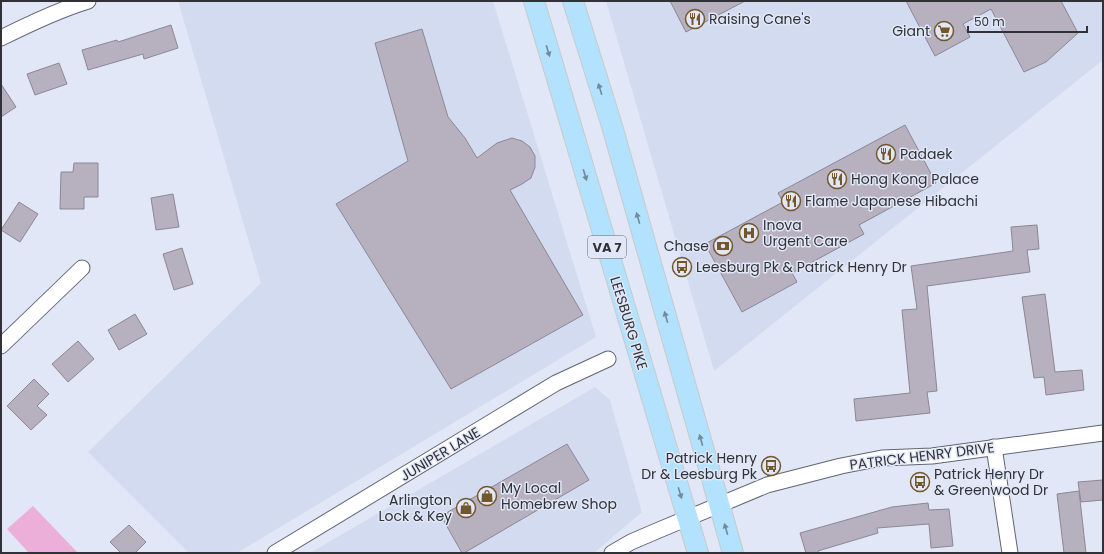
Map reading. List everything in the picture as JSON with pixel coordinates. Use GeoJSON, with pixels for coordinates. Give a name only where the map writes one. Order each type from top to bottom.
{"type":"FeatureCollection","features":[{"type":"Feature","properties":{"kind":"main road","name":"LEESBURG PIKE"},"geometry":{"type":"LineString","coordinates":[[534,1],[698,553]]}},
{"type":"Feature","properties":{"kind":"main road","name":"VA 7"},"geometry":{"type":"LineString","coordinates":[[573,1],[612,126],[733,553]]}},
{"type":"Feature","properties":{"kind":"street"},"geometry":{"type":"LineString","coordinates":[[1,38],[34,21],[88,1]]}},
{"type":"Feature","properties":{"kind":"street"},"geometry":{"type":"LineString","coordinates":[[1,346],[82,268]]}},
{"type":"Feature","properties":{"kind":"street","name":"JUNIPER LANE"},"geometry":{"type":"LineString","coordinates":[[275,553],[556,383],[608,359]]}},
{"type":"Feature","properties":{"kind":"street","name":"PATRICK HENRY DRIVE"},"geometry":{"type":"LineString","coordinates":[[612,553],[644,536],[767,485],[841,466],[882,458],[932,456],[1103,433]]}},
{"type":"Feature","properties":{"kind":"street"},"geometry":{"type":"LineString","coordinates":[[994,447],[1010,553]]}},
{"type":"Feature","properties":{"kind":"shaded area"},"geometry":{"type":"Polygon","coordinates":[[[178,1],[493,1],[596,337],[237,553],[189,553],[88,452],[261,283],[178,1]]]}},
{"type":"Feature","properties":{"kind":"shaded area"},"geometry":{"type":"Polygon","coordinates":[[[606,1],[1103,1],[1103,60],[714,371],[606,1]]]}},
{"type":"Feature","properties":{"kind":"shaded area"},"geometry":{"type":"Polygon","coordinates":[[[595,387],[610,400],[642,512],[594,553],[310,553],[595,387]]]}},
{"type":"Feature","properties":{"kind":"shaded area"},"geometry":{"type":"Polygon","coordinates":[[[33,506],[78,553],[29,553],[7,529],[33,506]]]}},
{"type":"Feature","properties":{"kind":"building","name":"Raising Cane's"},"geometry":{"type":"Polygon","coordinates":[[[670,1],[745,1],[686,32],[670,1]]]}},
{"type":"Feature","properties":{"kind":"building"},"geometry":{"type":"Polygon","coordinates":[[[906,1],[1061,1],[1078,33],[1046,62],[1024,72],[991,9],[963,24],[970,37],[935,56],[906,1]]]}},
{"type":"Feature","properties":{"kind":"building"},"geometry":{"type":"Polygon","coordinates":[[[171,25],[178,48],[144,59],[143,54],[88,70],[82,50],[117,40],[118,42],[171,25]]]}},
{"type":"Feature","properties":{"kind":"building"},"geometry":{"type":"Polygon","coordinates":[[[422,29],[448,117],[465,138],[477,158],[497,143],[512,138],[522,141],[530,147],[535,156],[535,167],[531,178],[510,190],[583,315],[451,389],[336,204],[408,161],[375,43],[422,29]]]}},
{"type":"Feature","properties":{"kind":"building"},"geometry":{"type":"Polygon","coordinates":[[[59,63],[67,84],[35,95],[27,74],[59,63]]]}},
{"type":"Feature","properties":{"kind":"building"},"geometry":{"type":"Polygon","coordinates":[[[1,84],[16,107],[1,117],[1,84]]]}},
{"type":"Feature","properties":{"kind":"building"},"geometry":{"type":"Polygon","coordinates":[[[905,125],[936,183],[859,225],[864,234],[792,273],[797,282],[742,312],[705,244],[783,202],[778,193],[905,125]]]}},
{"type":"Feature","properties":{"kind":"building"},"geometry":{"type":"Polygon","coordinates":[[[74,163],[98,163],[98,197],[84,197],[84,209],[60,209],[61,172],[73,172],[74,163]]]}},
{"type":"Feature","properties":{"kind":"building"},"geometry":{"type":"Polygon","coordinates":[[[173,194],[179,227],[156,230],[151,198],[173,194]]]}},
{"type":"Feature","properties":{"kind":"building"},"geometry":{"type":"Polygon","coordinates":[[[19,202],[38,214],[20,242],[1,230],[19,202]]]}},
{"type":"Feature","properties":{"kind":"building"},"geometry":{"type":"Polygon","coordinates":[[[1037,225],[1039,249],[1027,250],[1030,272],[927,286],[937,391],[927,392],[930,413],[856,421],[854,399],[910,393],[902,310],[917,309],[911,266],[1013,251],[1011,227],[1037,225]]]}},
{"type":"Feature","properties":{"kind":"building"},"geometry":{"type":"Polygon","coordinates":[[[182,248],[193,284],[174,290],[163,254],[182,248]]]}},
{"type":"Feature","properties":{"kind":"building"},"geometry":{"type":"Polygon","coordinates":[[[1045,294],[1055,372],[1082,370],[1084,390],[1046,395],[1044,377],[1034,378],[1022,297],[1045,294]]]}},
{"type":"Feature","properties":{"kind":"building"},"geometry":{"type":"Polygon","coordinates":[[[135,314],[147,334],[119,350],[108,330],[135,314]]]}},
{"type":"Feature","properties":{"kind":"building"},"geometry":{"type":"Polygon","coordinates":[[[78,341],[94,359],[68,382],[52,364],[78,341]]]}},
{"type":"Feature","properties":{"kind":"building"},"geometry":{"type":"Polygon","coordinates":[[[34,379],[49,394],[37,406],[47,415],[31,430],[7,406],[34,379]]]}},
{"type":"Feature","properties":{"kind":"building"},"geometry":{"type":"Polygon","coordinates":[[[567,444],[589,480],[462,553],[441,516],[567,444]]]}},
{"type":"Feature","properties":{"kind":"building"},"geometry":{"type":"Polygon","coordinates":[[[1103,480],[1103,500],[1081,502],[1078,482],[1103,480]]]}},
{"type":"Feature","properties":{"kind":"building"},"geometry":{"type":"Polygon","coordinates":[[[1079,491],[1086,553],[1064,553],[1057,494],[1079,491]]]}},
{"type":"Feature","properties":{"kind":"building"},"geometry":{"type":"Polygon","coordinates":[[[928,503],[929,510],[949,509],[953,546],[931,548],[929,524],[877,528],[878,533],[818,551],[819,553],[806,553],[800,533],[892,507],[928,503]]]}},
{"type":"Feature","properties":{"kind":"building"},"geometry":{"type":"Polygon","coordinates":[[[129,525],[146,542],[135,553],[121,553],[110,542],[129,525]]]}},
{"type":"Feature","properties":{"kind":"place","name":"Raising Cane's"},"geometry":{"type":"Point","coordinates":[695,19]}},
{"type":"Feature","properties":{"kind":"place","name":"Giant"},"geometry":{"type":"Point","coordinates":[944,31]}},
{"type":"Feature","properties":{"kind":"place","name":"Padaek"},"geometry":{"type":"Point","coordinates":[886,154]}},
{"type":"Feature","properties":{"kind":"place","name":"Hong Kong Palace"},"geometry":{"type":"Point","coordinates":[837,179]}},
{"type":"Feature","properties":{"kind":"place","name":"Flame Japanese Hibachi"},"geometry":{"type":"Point","coordinates":[791,201]}},
{"type":"Feature","properties":{"kind":"place","name":"Inova Urgent Care"},"geometry":{"type":"Point","coordinates":[749,233]}},
{"type":"Feature","properties":{"kind":"place","name":"Chase"},"geometry":{"type":"Point","coordinates":[723,246]}},
{"type":"Feature","properties":{"kind":"place","name":"Leesburg Pk & Patrick Henry Dr"},"geometry":{"type":"Point","coordinates":[682,267]}},
{"type":"Feature","properties":{"kind":"place","name":"Patrick Henry Dr & Leesburg Pk"},"geometry":{"type":"Point","coordinates":[771,466]}},
{"type":"Feature","properties":{"kind":"place","name":"Patrick Henry Dr & Greenwood Dr"},"geometry":{"type":"Point","coordinates":[920,482]}},
{"type":"Feature","properties":{"kind":"place","name":"My Local Homebrew Shop"},"geometry":{"type":"Point","coordinates":[487,496]}},
{"type":"Feature","properties":{"kind":"place","name":"Arlington Lock & Key"},"geometry":{"type":"Point","coordinates":[466,508]}}]}
